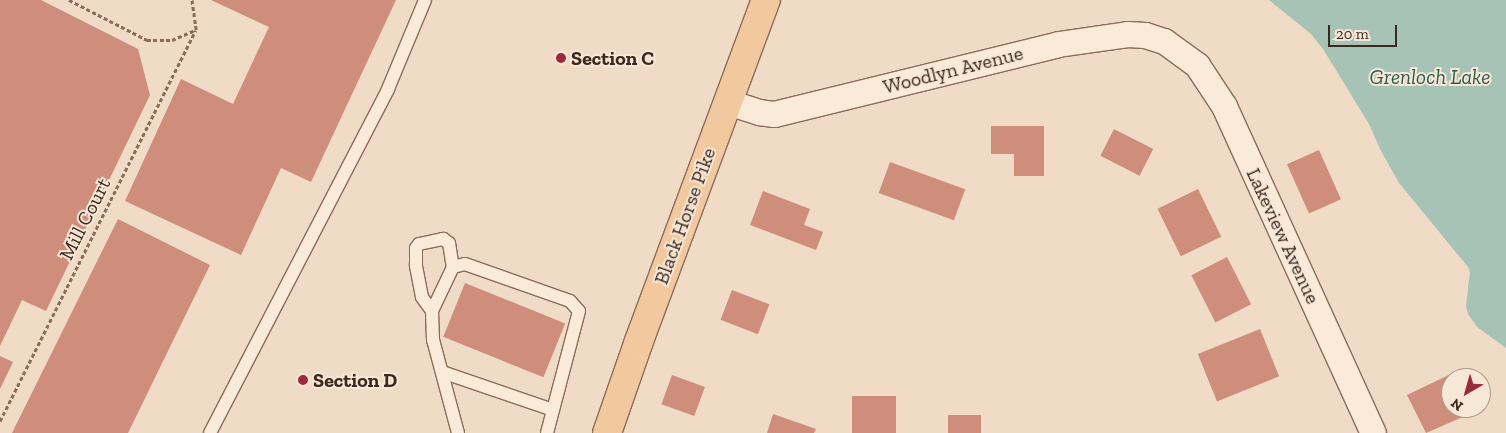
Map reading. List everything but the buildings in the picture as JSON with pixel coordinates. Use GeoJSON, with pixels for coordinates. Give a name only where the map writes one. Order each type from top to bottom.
{"type":"FeatureCollection","features":[{"type":"Feature","properties":{"kind":"main road","name":"Black Horse Pike"},"geometry":{"type":"LineString","coordinates":[[607,433],[642,332],[766,0]]}},
{"type":"Feature","properties":{"kind":"street","name":"Woodlyn Avenue"},"geometry":{"type":"LineString","coordinates":[[728,102],[759,112],[774,114],[788,112],[1058,44],[1112,35],[1145,35],[1164,41],[1178,49]]}},
{"type":"Feature","properties":{"kind":"street","name":"Lakeview Avenue"},"geometry":{"type":"LineString","coordinates":[[1178,49],[1196,65],[1224,106],[1373,433]]}},
{"type":"Feature","properties":{"kind":"lane"},"geometry":{"type":"LineString","coordinates":[[210,433],[388,89],[425,0]]}},
{"type":"Feature","properties":{"kind":"lane"},"geometry":{"type":"LineString","coordinates":[[432,311],[422,297],[416,266],[416,248],[419,244],[443,239],[449,243],[453,268],[432,311],[434,340],[458,433]]}},
{"type":"Feature","properties":{"kind":"lane"},"geometry":{"type":"LineString","coordinates":[[453,268],[465,264],[570,301],[579,311],[547,433]]}},
{"type":"Feature","properties":{"kind":"lane"},"geometry":{"type":"LineString","coordinates":[[442,372],[554,407]]}},
{"type":"Feature","properties":{"kind":"path"},"geometry":{"type":"LineString","coordinates":[[69,0],[147,40],[172,40],[196,30],[192,0]]}},
{"type":"Feature","properties":{"kind":"path","name":"Mill Court"},"geometry":{"type":"LineString","coordinates":[[0,420],[196,30]]}},
{"type":"Feature","properties":{"kind":"water","name":"Grenloch Lake"},"geometry":{"type":"Polygon","coordinates":[[[1269,0],[1506,0],[1506,348],[1477,327],[1468,314],[1466,306],[1470,271],[1468,267],[1399,183],[1381,151],[1369,124],[1323,49],[1311,34],[1269,0]]]}},
{"type":"Feature","properties":{"kind":"place","name":"Section C"},"geometry":{"type":"Point","coordinates":[561,58]}},
{"type":"Feature","properties":{"kind":"place","name":"Section D"},"geometry":{"type":"Point","coordinates":[303,380]}}]}
